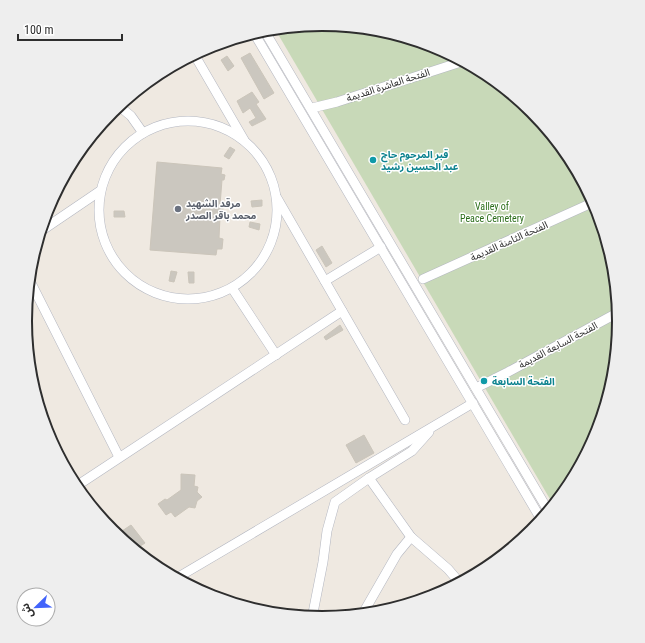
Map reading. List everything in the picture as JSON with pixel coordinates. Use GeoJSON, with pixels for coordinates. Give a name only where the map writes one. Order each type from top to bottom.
{"type":"FeatureCollection","features":[{"type":"Feature","properties":{"kind":"street"},"geometry":{"type":"LineString","coordinates":[[268,37],[324,128],[546,507]]}},
{"type":"Feature","properties":{"kind":"street"},"geometry":{"type":"LineString","coordinates":[[257,39],[539,515]]}},
{"type":"Feature","properties":{"kind":"street"},"geometry":{"type":"LineString","coordinates":[[197,60],[245,142],[259,157],[270,175],[276,195],[405,420]]}},
{"type":"Feature","properties":{"kind":"street","name":"الفتحة العاشرة القديمة"},"geometry":{"type":"LineString","coordinates":[[312,108],[337,102],[456,64]]}},
{"type":"Feature","properties":{"kind":"street"},"geometry":{"type":"LineString","coordinates":[[124,110],[131,116],[142,132]]}},
{"type":"Feature","properties":{"kind":"street"},"geometry":{"type":"LineString","coordinates":[[245,142],[227,130],[206,122],[184,120],[163,124],[142,132],[128,143],[115,157],[106,173],[100,191],[98,211],[101,232],[108,251],[120,268],[135,282],[153,292],[172,298],[193,300],[213,296],[232,288],[247,277],[259,264],[268,249],[274,232],[277,214],[276,195]]}},
{"type":"Feature","properties":{"kind":"street"},"geometry":{"type":"LineString","coordinates":[[316,136],[320,135],[324,128]]}},
{"type":"Feature","properties":{"kind":"street"},"geometry":{"type":"LineString","coordinates":[[327,155],[331,150],[337,150]]}},
{"type":"Feature","properties":{"kind":"street"},"geometry":{"type":"LineString","coordinates":[[48,225],[100,191]]}},
{"type":"Feature","properties":{"kind":"street","name":"الفتحة الثامنة القديمة"},"geometry":{"type":"LineString","coordinates":[[423,279],[588,205]]}},
{"type":"Feature","properties":{"kind":"street"},"geometry":{"type":"LineString","coordinates":[[325,281],[381,247]]}},
{"type":"Feature","properties":{"kind":"street"},"geometry":{"type":"LineString","coordinates":[[34,288],[119,458]]}},
{"type":"Feature","properties":{"kind":"street"},"geometry":{"type":"LineString","coordinates":[[232,288],[276,355]]}},
{"type":"Feature","properties":{"kind":"street"},"geometry":{"type":"LineString","coordinates":[[81,483],[342,311]]}},
{"type":"Feature","properties":{"kind":"street","name":"الفتحة السابعة القديمة"},"geometry":{"type":"LineString","coordinates":[[476,388],[613,315]]}},
{"type":"Feature","properties":{"kind":"street"},"geometry":{"type":"LineString","coordinates":[[181,575],[473,403]]}},
{"type":"Feature","properties":{"kind":"street"},"geometry":{"type":"LineString","coordinates":[[313,612],[323,562],[327,531],[335,502],[369,478],[412,451],[435,425]]}},
{"type":"Feature","properties":{"kind":"street"},"geometry":{"type":"LineString","coordinates":[[369,478],[411,537],[448,569],[456,579]]}},
{"type":"Feature","properties":{"kind":"street"},"geometry":{"type":"LineString","coordinates":[[366,609],[397,554],[411,537]]}},
{"type":"Feature","properties":{"kind":"green space","name":"Valley of Peace Cemetery"},"geometry":{"type":"Polygon","coordinates":[[[322,31],[360,33],[416,46],[451,61],[484,80],[528,116],[553,145],[574,176],[598,228],[611,284],[613,322],[611,359],[603,397],[591,433],[574,467],[551,501],[278,34],[322,31]]]}},
{"type":"Feature","properties":{"kind":"building"},"geometry":{"type":"Polygon","coordinates":[[[250,53],[274,93],[264,99],[241,58],[250,53]]]}},
{"type":"Feature","properties":{"kind":"building"},"geometry":{"type":"Polygon","coordinates":[[[227,56],[234,66],[228,71],[221,60],[227,56]]]}},
{"type":"Feature","properties":{"kind":"building"},"geometry":{"type":"Polygon","coordinates":[[[252,92],[259,102],[256,104],[266,119],[252,126],[249,122],[256,118],[250,108],[243,113],[237,101],[252,92]]]}},
{"type":"Feature","properties":{"kind":"building"},"geometry":{"type":"Polygon","coordinates":[[[230,147],[235,150],[229,159],[224,156],[230,147]]]}},
{"type":"Feature","properties":{"kind":"building"},"geometry":{"type":"Polygon","coordinates":[[[157,162],[222,168],[221,174],[225,175],[224,180],[222,180],[220,205],[223,206],[222,217],[220,217],[219,238],[223,239],[222,249],[217,249],[216,255],[150,250],[157,162]]]}},
{"type":"Feature","properties":{"kind":"building"},"geometry":{"type":"Polygon","coordinates":[[[262,200],[262,206],[252,207],[251,201],[262,200]]]}},
{"type":"Feature","properties":{"kind":"building"},"geometry":{"type":"Polygon","coordinates":[[[114,211],[124,211],[125,217],[114,217],[114,211]]]}},
{"type":"Feature","properties":{"kind":"building"},"geometry":{"type":"Polygon","coordinates":[[[250,222],[260,224],[259,230],[249,227],[250,222]]]}},
{"type":"Feature","properties":{"kind":"building"},"geometry":{"type":"Polygon","coordinates":[[[322,246],[332,263],[326,267],[316,250],[322,246]]]}},
{"type":"Feature","properties":{"kind":"building"},"geometry":{"type":"Polygon","coordinates":[[[171,271],[177,272],[174,282],[169,281],[171,271]]]}},
{"type":"Feature","properties":{"kind":"building"},"geometry":{"type":"Polygon","coordinates":[[[188,272],[194,272],[194,283],[189,283],[188,272]]]}},
{"type":"Feature","properties":{"kind":"building"},"geometry":{"type":"Polygon","coordinates":[[[340,325],[343,330],[326,340],[324,337],[340,325]]]}},
{"type":"Feature","properties":{"kind":"building"},"geometry":{"type":"Polygon","coordinates":[[[364,435],[374,453],[356,463],[346,445],[364,435]]]}},
{"type":"Feature","properties":{"kind":"building"},"geometry":{"type":"Polygon","coordinates":[[[181,474],[195,475],[194,486],[198,487],[197,492],[202,497],[197,501],[195,508],[189,507],[175,517],[171,512],[166,515],[158,504],[165,499],[167,500],[181,490],[181,474]]]}},
{"type":"Feature","properties":{"kind":"building"},"geometry":{"type":"Polygon","coordinates":[[[131,525],[145,543],[139,547],[122,531],[131,525]]]}},
{"type":"Feature","properties":{"kind":"place","name":"قبر المرحوم حاج عبد الحسين رشيد"},"geometry":{"type":"Point","coordinates":[373,160]}},
{"type":"Feature","properties":{"kind":"place","name":"مرقد الشهيد محمد باقر الصدر"},"geometry":{"type":"Point","coordinates":[178,209]}},
{"type":"Feature","properties":{"kind":"place","name":"الفتحة السابعة"},"geometry":{"type":"Point","coordinates":[484,381]}}]}
